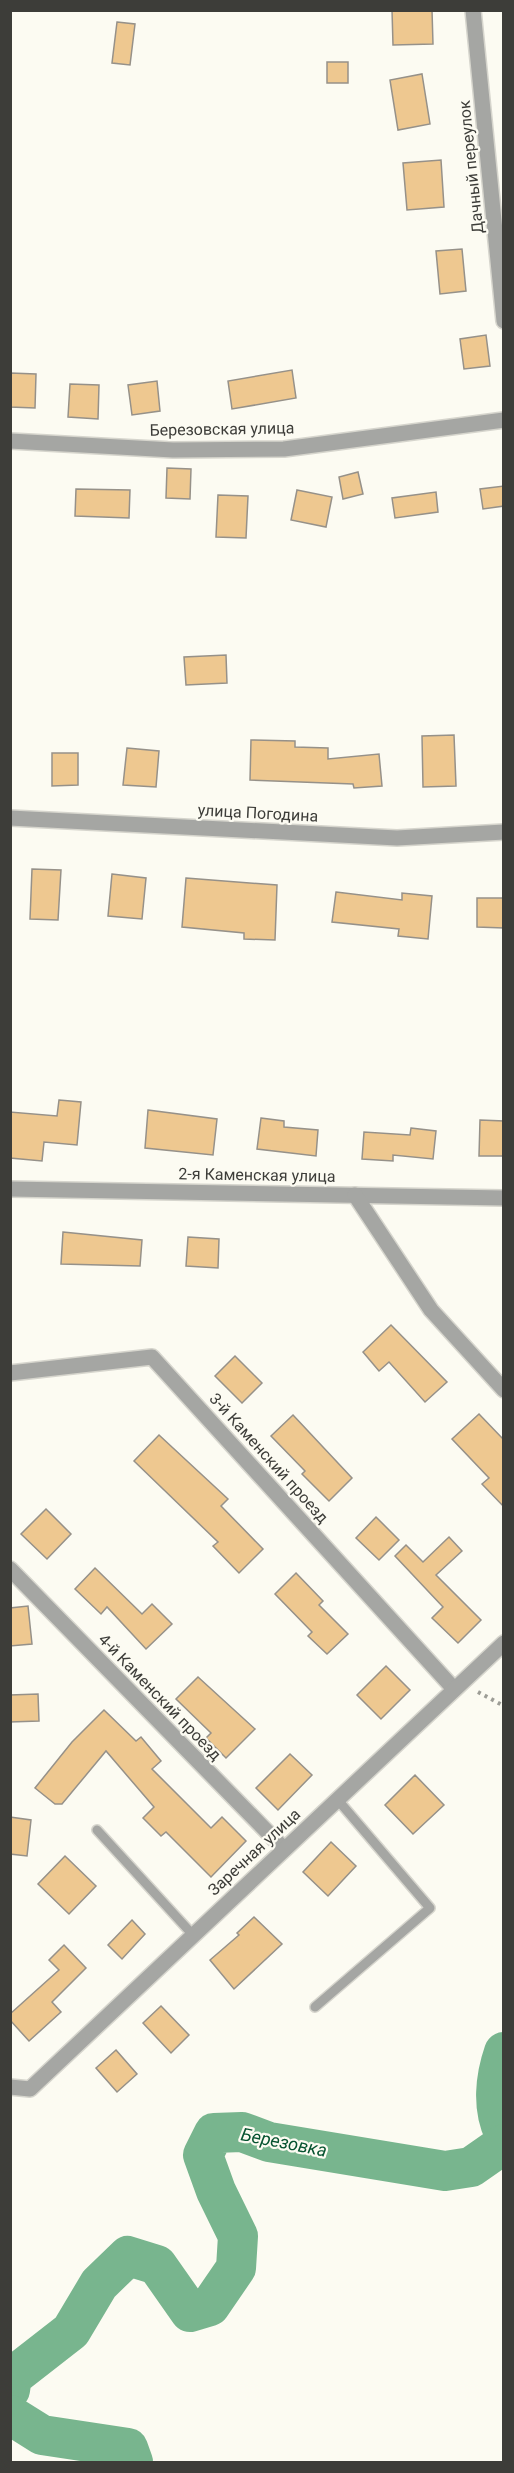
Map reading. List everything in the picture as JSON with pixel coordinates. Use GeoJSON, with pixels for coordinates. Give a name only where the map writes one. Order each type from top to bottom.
{"type":"FeatureCollection","features":[{"type":"Feature","properties":{"kind":"street","name":"Дачный переулок"},"geometry":{"type":"LineString","coordinates":[[473,10],[504,321]]}},
{"type":"Feature","properties":{"kind":"street","name":"Березовская улица"},"geometry":{"type":"LineString","coordinates":[[10,441],[173,450],[284,448],[504,420]]}},
{"type":"Feature","properties":{"kind":"street","name":"улица Погодина"},"geometry":{"type":"LineString","coordinates":[[10,818],[397,838],[504,832]]}},
{"type":"Feature","properties":{"kind":"street","name":"2-я Каменская улица"},"geometry":{"type":"LineString","coordinates":[[10,1189],[504,1198]]}},
{"type":"Feature","properties":{"kind":"street"},"geometry":{"type":"LineString","coordinates":[[355,1195],[431,1310],[504,1390]]}},
{"type":"Feature","properties":{"kind":"street","name":"3-й Каменский проезд"},"geometry":{"type":"LineString","coordinates":[[10,1373],[152,1357],[458,1686]]}},
{"type":"Feature","properties":{"kind":"street","name":"4-й Каменский проезд"},"geometry":{"type":"LineString","coordinates":[[10,1569],[284,1849]]}},
{"type":"Feature","properties":{"kind":"street","name":"Заречная улица"},"geometry":{"type":"LineString","coordinates":[[10,2087],[30,2088],[504,1643]]}},
{"type":"Feature","properties":{"kind":"lane"},"geometry":{"type":"LineString","coordinates":[[315,2007],[430,1908],[337,1799]]}},
{"type":"Feature","properties":{"kind":"lane"},"geometry":{"type":"LineString","coordinates":[[97,1830],[193,1935]]}},
{"type":"Feature","properties":{"kind":"path"},"geometry":{"type":"LineString","coordinates":[[458,1686],[504,1706]]}},
{"type":"Feature","properties":{"kind":"building"},"geometry":{"type":"Polygon","coordinates":[[[392,10],[432,10],[433,44],[393,45],[392,10]]]}},
{"type":"Feature","properties":{"kind":"building"},"geometry":{"type":"Polygon","coordinates":[[[117,22],[135,24],[130,65],[112,63],[117,22]]]}},
{"type":"Feature","properties":{"kind":"building"},"geometry":{"type":"Polygon","coordinates":[[[327,62],[348,62],[348,83],[327,83],[327,62]]]}},
{"type":"Feature","properties":{"kind":"building"},"geometry":{"type":"Polygon","coordinates":[[[422,74],[430,124],[398,130],[390,80],[422,74]]]}},
{"type":"Feature","properties":{"kind":"building"},"geometry":{"type":"Polygon","coordinates":[[[441,160],[444,207],[407,210],[403,163],[441,160]]]}},
{"type":"Feature","properties":{"kind":"building"},"geometry":{"type":"Polygon","coordinates":[[[462,249],[466,291],[440,294],[436,251],[462,249]]]}},
{"type":"Feature","properties":{"kind":"building"},"geometry":{"type":"Polygon","coordinates":[[[486,335],[490,366],[464,369],[460,339],[486,335]]]}},
{"type":"Feature","properties":{"kind":"building"},"geometry":{"type":"Polygon","coordinates":[[[292,370],[296,398],[232,409],[228,381],[292,370]]]}},
{"type":"Feature","properties":{"kind":"building"},"geometry":{"type":"Polygon","coordinates":[[[10,373],[36,374],[35,408],[10,407],[10,373]]]}},
{"type":"Feature","properties":{"kind":"building"},"geometry":{"type":"Polygon","coordinates":[[[157,381],[160,411],[132,415],[128,385],[157,381]]]}},
{"type":"Feature","properties":{"kind":"building"},"geometry":{"type":"Polygon","coordinates":[[[70,384],[99,385],[98,419],[68,417],[70,384]]]}},
{"type":"Feature","properties":{"kind":"building"},"geometry":{"type":"Polygon","coordinates":[[[167,468],[191,469],[190,499],[166,498],[167,468]]]}},
{"type":"Feature","properties":{"kind":"building"},"geometry":{"type":"Polygon","coordinates":[[[358,472],[363,494],[343,499],[339,477],[358,472]]]}},
{"type":"Feature","properties":{"kind":"building"},"geometry":{"type":"Polygon","coordinates":[[[504,486],[504,506],[483,509],[480,489],[504,486]]]}},
{"type":"Feature","properties":{"kind":"building"},"geometry":{"type":"Polygon","coordinates":[[[76,489],[130,490],[129,518],[75,516],[76,489]]]}},
{"type":"Feature","properties":{"kind":"building"},"geometry":{"type":"Polygon","coordinates":[[[297,490],[332,497],[326,527],[291,520],[297,490]]]}},
{"type":"Feature","properties":{"kind":"building"},"geometry":{"type":"Polygon","coordinates":[[[436,492],[438,512],[395,518],[392,498],[436,492]]]}},
{"type":"Feature","properties":{"kind":"building"},"geometry":{"type":"Polygon","coordinates":[[[218,495],[248,496],[246,538],[216,537],[218,495]]]}},
{"type":"Feature","properties":{"kind":"building"},"geometry":{"type":"Polygon","coordinates":[[[226,655],[227,683],[186,685],[184,657],[226,655]]]}},
{"type":"Feature","properties":{"kind":"building"},"geometry":{"type":"Polygon","coordinates":[[[454,735],[456,786],[423,787],[422,736],[454,735]]]}},
{"type":"Feature","properties":{"kind":"building"},"geometry":{"type":"Polygon","coordinates":[[[251,740],[295,741],[295,747],[328,748],[328,759],[379,754],[382,786],[354,788],[353,784],[250,780],[251,740]]]}},
{"type":"Feature","properties":{"kind":"building"},"geometry":{"type":"Polygon","coordinates":[[[127,748],[159,751],[156,787],[123,785],[127,748]]]}},
{"type":"Feature","properties":{"kind":"building"},"geometry":{"type":"Polygon","coordinates":[[[52,753],[78,753],[78,785],[52,786],[52,753]]]}},
{"type":"Feature","properties":{"kind":"building"},"geometry":{"type":"Polygon","coordinates":[[[32,869],[61,870],[58,920],[30,919],[32,869]]]}},
{"type":"Feature","properties":{"kind":"building"},"geometry":{"type":"Polygon","coordinates":[[[112,874],[146,878],[142,919],[108,916],[112,874]]]}},
{"type":"Feature","properties":{"kind":"building"},"geometry":{"type":"Polygon","coordinates":[[[186,878],[277,885],[275,940],[244,939],[244,933],[182,927],[186,878]]]}},
{"type":"Feature","properties":{"kind":"building"},"geometry":{"type":"Polygon","coordinates":[[[336,892],[402,900],[402,893],[432,896],[428,939],[398,936],[399,929],[332,922],[336,892]]]}},
{"type":"Feature","properties":{"kind":"building"},"geometry":{"type":"Polygon","coordinates":[[[477,898],[504,898],[504,928],[477,927],[477,898]]]}},
{"type":"Feature","properties":{"kind":"building"},"geometry":{"type":"Polygon","coordinates":[[[59,1100],[81,1102],[77,1145],[44,1142],[42,1161],[10,1158],[10,1112],[57,1116],[59,1100]]]}},
{"type":"Feature","properties":{"kind":"building"},"geometry":{"type":"Polygon","coordinates":[[[148,1110],[217,1119],[213,1155],[145,1148],[148,1110]]]}},
{"type":"Feature","properties":{"kind":"building"},"geometry":{"type":"Polygon","coordinates":[[[261,1118],[284,1121],[284,1127],[318,1130],[316,1156],[257,1149],[261,1118]]]}},
{"type":"Feature","properties":{"kind":"building"},"geometry":{"type":"Polygon","coordinates":[[[480,1120],[504,1121],[504,1156],[479,1156],[480,1120]]]}},
{"type":"Feature","properties":{"kind":"building"},"geometry":{"type":"Polygon","coordinates":[[[411,1128],[436,1131],[433,1159],[393,1155],[393,1161],[362,1159],[364,1132],[410,1135],[411,1128]]]}},
{"type":"Feature","properties":{"kind":"building"},"geometry":{"type":"Polygon","coordinates":[[[63,1232],[142,1240],[140,1266],[61,1264],[63,1232]]]}},
{"type":"Feature","properties":{"kind":"building"},"geometry":{"type":"Polygon","coordinates":[[[188,1237],[219,1239],[218,1268],[186,1266],[188,1237]]]}},
{"type":"Feature","properties":{"kind":"building"},"geometry":{"type":"Polygon","coordinates":[[[391,1325],[447,1382],[425,1402],[389,1362],[379,1371],[363,1352],[391,1325]]]}},
{"type":"Feature","properties":{"kind":"building"},"geometry":{"type":"Polygon","coordinates":[[[235,1356],[262,1383],[242,1403],[215,1376],[235,1356]]]}},
{"type":"Feature","properties":{"kind":"building"},"geometry":{"type":"Polygon","coordinates":[[[479,1414],[504,1440],[504,1507],[482,1484],[489,1478],[452,1439],[479,1414]]]}},
{"type":"Feature","properties":{"kind":"building"},"geometry":{"type":"Polygon","coordinates":[[[293,1415],[352,1478],[329,1501],[302,1474],[305,1471],[271,1436],[293,1415]]]}},
{"type":"Feature","properties":{"kind":"building"},"geometry":{"type":"Polygon","coordinates":[[[159,1435],[228,1499],[221,1506],[263,1549],[239,1573],[213,1546],[218,1542],[134,1461],[159,1435]]]}},
{"type":"Feature","properties":{"kind":"building"},"geometry":{"type":"Polygon","coordinates":[[[46,1509],[71,1534],[47,1559],[21,1534],[46,1509]]]}},
{"type":"Feature","properties":{"kind":"building"},"geometry":{"type":"Polygon","coordinates":[[[376,1517],[399,1540],[379,1560],[356,1538],[376,1517]]]}},
{"type":"Feature","properties":{"kind":"building"},"geometry":{"type":"Polygon","coordinates":[[[449,1537],[462,1551],[436,1575],[481,1620],[458,1643],[432,1618],[443,1607],[395,1556],[406,1545],[423,1562],[449,1537]]]}},
{"type":"Feature","properties":{"kind":"building"},"geometry":{"type":"Polygon","coordinates":[[[95,1568],[142,1614],[152,1604],[172,1624],[146,1649],[107,1607],[101,1614],[75,1589],[95,1568]]]}},
{"type":"Feature","properties":{"kind":"building"},"geometry":{"type":"Polygon","coordinates":[[[296,1573],[323,1601],[319,1605],[348,1634],[327,1654],[308,1636],[312,1632],[275,1594],[296,1573]]]}},
{"type":"Feature","properties":{"kind":"building"},"geometry":{"type":"Polygon","coordinates":[[[28,1606],[32,1644],[10,1646],[10,1608],[28,1606]]]}},
{"type":"Feature","properties":{"kind":"building"},"geometry":{"type":"Polygon","coordinates":[[[386,1666],[410,1690],[381,1719],[357,1695],[386,1666]]]}},
{"type":"Feature","properties":{"kind":"building"},"geometry":{"type":"Polygon","coordinates":[[[198,1677],[255,1729],[226,1758],[206,1738],[211,1733],[176,1699],[198,1677]]]}},
{"type":"Feature","properties":{"kind":"building"},"geometry":{"type":"Polygon","coordinates":[[[38,1694],[39,1721],[10,1722],[10,1695],[38,1694]]]}},
{"type":"Feature","properties":{"kind":"building"},"geometry":{"type":"Polygon","coordinates":[[[104,1710],[136,1741],[141,1737],[161,1761],[152,1769],[211,1828],[222,1817],[246,1841],[211,1877],[166,1832],[161,1836],[143,1818],[154,1807],[106,1751],[62,1804],[55,1804],[35,1788],[72,1742],[104,1710]]]}},
{"type":"Feature","properties":{"kind":"building"},"geometry":{"type":"Polygon","coordinates":[[[290,1754],[312,1775],[278,1810],[256,1788],[290,1754]]]}},
{"type":"Feature","properties":{"kind":"building"},"geometry":{"type":"Polygon","coordinates":[[[415,1775],[444,1805],[413,1834],[385,1805],[415,1775]]]}},
{"type":"Feature","properties":{"kind":"building"},"geometry":{"type":"Polygon","coordinates":[[[10,1817],[31,1820],[27,1856],[10,1854],[10,1817]]]}},
{"type":"Feature","properties":{"kind":"building"},"geometry":{"type":"Polygon","coordinates":[[[331,1842],[356,1866],[328,1896],[303,1872],[331,1842]]]}},
{"type":"Feature","properties":{"kind":"building"},"geometry":{"type":"Polygon","coordinates":[[[65,1856],[96,1886],[69,1914],[38,1884],[65,1856]]]}},
{"type":"Feature","properties":{"kind":"building"},"geometry":{"type":"Polygon","coordinates":[[[254,1917],[282,1944],[234,1989],[210,1960],[239,1935],[237,1933],[254,1917]]]}},
{"type":"Feature","properties":{"kind":"building"},"geometry":{"type":"Polygon","coordinates":[[[132,1920],[145,1934],[122,1959],[108,1945],[132,1920]]]}},
{"type":"Feature","properties":{"kind":"building"},"geometry":{"type":"Polygon","coordinates":[[[64,1945],[86,1968],[52,2002],[61,2012],[29,2041],[10,2020],[10,2014],[59,1970],[49,1960],[64,1945]]]}},
{"type":"Feature","properties":{"kind":"building"},"geometry":{"type":"Polygon","coordinates":[[[161,2006],[189,2035],[171,2053],[143,2023],[161,2006]]]}},
{"type":"Feature","properties":{"kind":"building"},"geometry":{"type":"Polygon","coordinates":[[[116,2050],[137,2074],[117,2092],[96,2068],[116,2050]]]}},
{"type":"Feature","properties":{"kind":"waterway","name":"Березовка"},"geometry":{"type":"LineString","coordinates":[[504,2052],[496,2093],[496,2103],[504,2133]]}},
{"type":"Feature","properties":{"kind":"waterway","name":"Березовка"},"geometry":{"type":"LineString","coordinates":[[10,2390],[12,2377],[71,2331],[99,2284],[128,2256],[157,2265],[190,2312],[210,2306],[236,2268],[238,2236],[216,2191],[203,2155],[214,2133],[242,2132],[269,2142],[445,2171],[471,2167],[504,2144]]}},
{"type":"Feature","properties":{"kind":"waterway","name":"Березовка"},"geometry":{"type":"LineString","coordinates":[[10,2415],[42,2435],[128,2448],[133,2462]]}}]}
